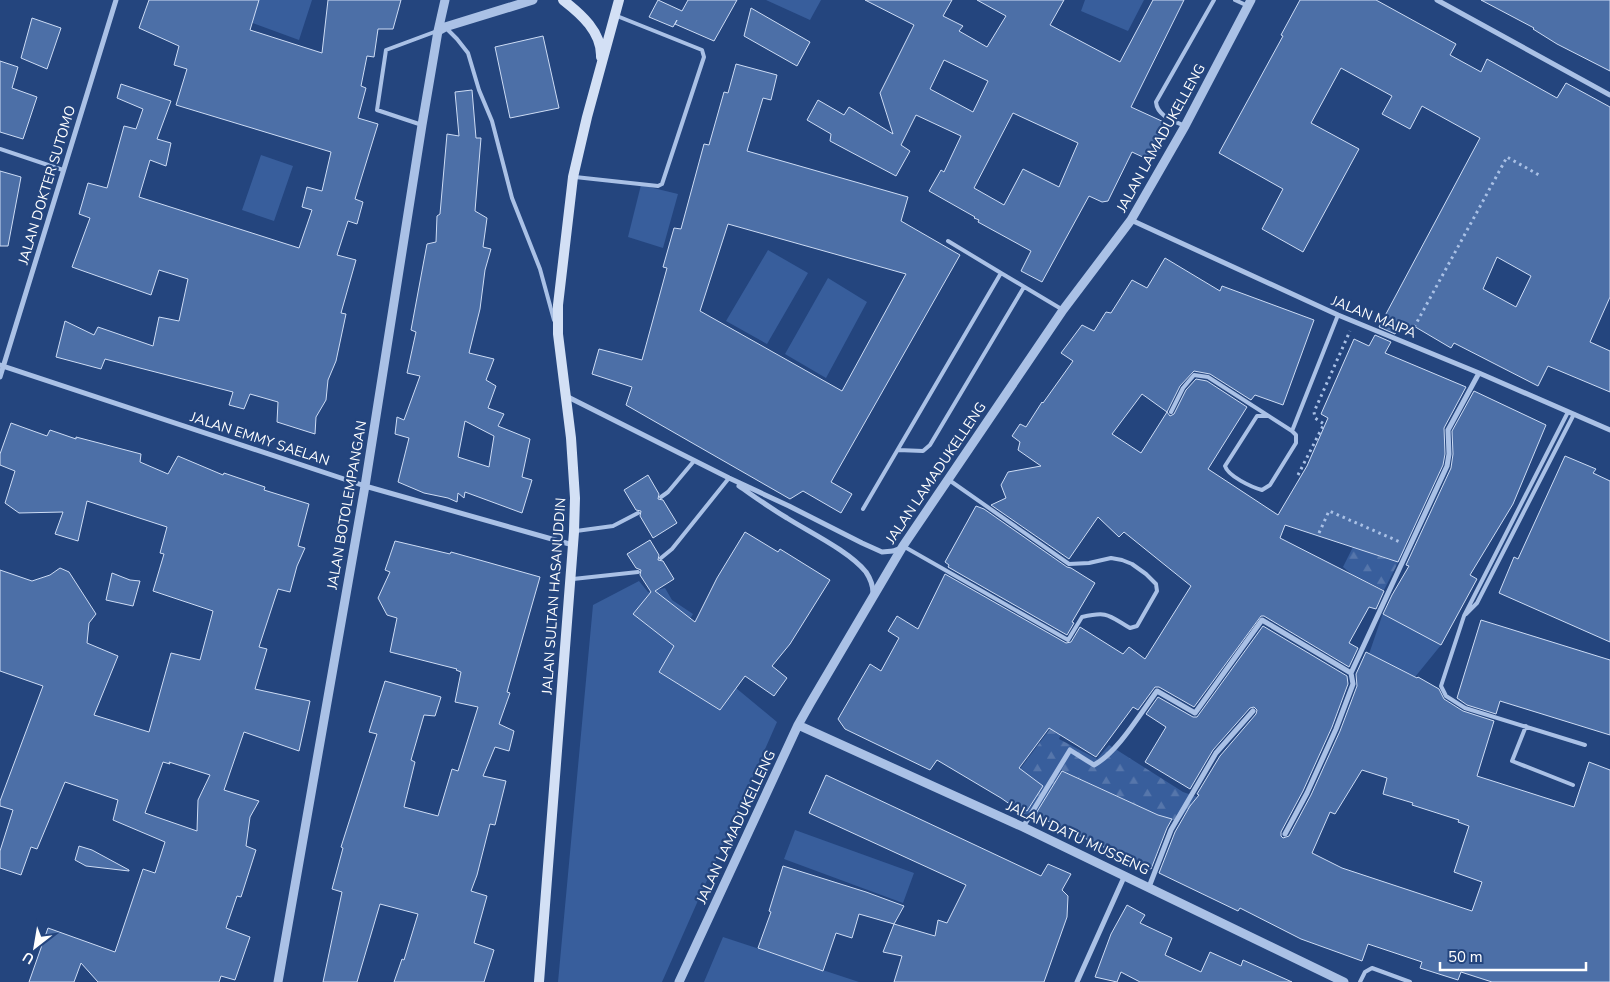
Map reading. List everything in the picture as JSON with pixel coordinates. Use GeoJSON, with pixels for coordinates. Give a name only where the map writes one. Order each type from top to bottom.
{"type":"FeatureCollection","features":[{"type":"Feature","properties":{"kind":"main road"},"geometry":{"type":"LineString","coordinates":[[563,0],[588,22],[601,49],[601,67]]}},
{"type":"Feature","properties":{"kind":"main road","name":"JALAN SULTAN HASANUDDIN"},"geometry":{"type":"LineString","coordinates":[[539,982],[574,532],[575,498],[571,438],[558,334],[558,305],[573,177],[619,0]]}},
{"type":"Feature","properties":{"kind":"street","name":"JALAN DOKTER SUTOMO"},"geometry":{"type":"LineString","coordinates":[[0,377],[116,0]]}},
{"type":"Feature","properties":{"kind":"street","name":"JALAN BOTOLEMPANGAN"},"geometry":{"type":"LineString","coordinates":[[278,982],[365,486],[422,125],[445,0]]}},
{"type":"Feature","properties":{"kind":"street"},"geometry":{"type":"LineString","coordinates":[[441,29],[533,0]]}},
{"type":"Feature","properties":{"kind":"street"},"geometry":{"type":"LineString","coordinates":[[1437,0],[1610,95]]}},
{"type":"Feature","properties":{"kind":"street","name":"JALAN LAMADUKELLENG"},"geometry":{"type":"LineString","coordinates":[[679,982],[798,725],[903,546],[1063,310],[1131,220],[1185,126],[1250,3]]}},
{"type":"Feature","properties":{"kind":"street","name":"JALAN MAIPA"},"geometry":{"type":"LineString","coordinates":[[1131,220],[1338,315],[1480,373],[1610,430]]}},
{"type":"Feature","properties":{"kind":"street","name":"JALAN EMMY SAELAN"},"geometry":{"type":"LineString","coordinates":[[2,366],[365,486],[573,545]]}},
{"type":"Feature","properties":{"kind":"street"},"geometry":{"type":"LineString","coordinates":[[1285,834],[1307,793],[1336,729],[1353,684],[1351,673],[1447,466],[1449,454],[1448,430],[1480,373]]}},
{"type":"Feature","properties":{"kind":"street"},"geometry":{"type":"LineString","coordinates":[[566,396],[728,478],[882,552],[893,551],[903,546]]}},
{"type":"Feature","properties":{"kind":"street"},"geometry":{"type":"LineString","coordinates":[[728,478],[839,550],[860,566],[870,578],[873,586],[872,599]]}},
{"type":"Feature","properties":{"kind":"street"},"geometry":{"type":"LineString","coordinates":[[1023,827],[1070,750],[1094,764],[1103,760],[1157,692],[1195,713],[1262,620],[1351,673]]}},
{"type":"Feature","properties":{"kind":"street"},"geometry":{"type":"LineString","coordinates":[[1149,887],[1171,830],[1216,754],[1253,710]]}},
{"type":"Feature","properties":{"kind":"street","name":"JALAN DATU MUSSENG"},"geometry":{"type":"LineString","coordinates":[[798,725],[1125,875],[1344,982]]}},
{"type":"Feature","properties":{"kind":"street"},"geometry":{"type":"LineString","coordinates":[[1077,982],[1125,875]]}},
{"type":"Feature","properties":{"kind":"lane"},"geometry":{"type":"LineString","coordinates":[[1185,126],[1164,115],[1157,107],[1156,102],[1214,0]]}},
{"type":"Feature","properties":{"kind":"lane"},"geometry":{"type":"LineString","coordinates":[[1235,0],[1250,3]]}},
{"type":"Feature","properties":{"kind":"lane"},"geometry":{"type":"LineString","coordinates":[[573,177],[658,186],[662,184],[704,57],[702,50],[615,15]]}},
{"type":"Feature","properties":{"kind":"lane"},"geometry":{"type":"LineString","coordinates":[[422,125],[377,110],[386,50],[441,29],[458,39],[468,53],[479,90],[492,121],[512,198],[540,269],[558,334]]}},
{"type":"Feature","properties":{"kind":"lane"},"geometry":{"type":"LineString","coordinates":[[0,149],[63,170]]}},
{"type":"Feature","properties":{"kind":"lane"},"geometry":{"type":"LineString","coordinates":[[948,241],[1063,310]]}},
{"type":"Feature","properties":{"kind":"lane"},"geometry":{"type":"LineString","coordinates":[[863,509],[1001,273]]}},
{"type":"Feature","properties":{"kind":"lane"},"geometry":{"type":"LineString","coordinates":[[898,450],[923,451],[930,445],[1024,286]]}},
{"type":"Feature","properties":{"kind":"lane"},"geometry":{"type":"LineString","coordinates":[[1292,431],[1338,315]]}},
{"type":"Feature","properties":{"kind":"lane"},"geometry":{"type":"LineString","coordinates":[[1171,412],[1182,388],[1194,375],[1208,377],[1292,431],[1296,435],[1296,443],[1270,485],[1262,490],[1251,487],[1227,471],[1224,466],[1257,416],[1268,416]]}},
{"type":"Feature","properties":{"kind":"lane"},"geometry":{"type":"LineString","coordinates":[[1571,413],[1478,603],[1464,616],[1441,686],[1446,696],[1465,708],[1585,745]]}},
{"type":"Feature","properties":{"kind":"lane"},"geometry":{"type":"LineString","coordinates":[[661,497],[668,492],[694,460]]}},
{"type":"Feature","properties":{"kind":"lane"},"geometry":{"type":"LineString","coordinates":[[661,558],[672,549],[728,478]]}},
{"type":"Feature","properties":{"kind":"lane"},"geometry":{"type":"LineString","coordinates":[[903,546],[1068,640],[1082,617],[1098,613],[1107,614],[1130,628],[1137,626],[1157,591],[1156,584],[1146,574],[1132,564],[1111,558],[1089,563],[1069,564],[948,479]]}},
{"type":"Feature","properties":{"kind":"lane"},"geometry":{"type":"LineString","coordinates":[[574,532],[613,526],[638,513]]}},
{"type":"Feature","properties":{"kind":"lane"},"geometry":{"type":"LineString","coordinates":[[570,579],[638,572]]}},
{"type":"Feature","properties":{"kind":"lane"},"geometry":{"type":"LineString","coordinates":[[1526,726],[1512,761],[1573,786]]}},
{"type":"Feature","properties":{"kind":"lane"},"geometry":{"type":"LineString","coordinates":[[1360,982],[1365,972],[1372,968],[1410,982]]}},
{"type":"Feature","properties":{"kind":"path"},"geometry":{"type":"LineString","coordinates":[[1406,342],[1507,157],[1539,175]]}},
{"type":"Feature","properties":{"kind":"path"},"geometry":{"type":"LineString","coordinates":[[1298,475],[1324,424],[1315,418],[1314,412],[1354,322]]}},
{"type":"Feature","properties":{"kind":"path"},"geometry":{"type":"LineString","coordinates":[[1318,533],[1329,511],[1410,546]]}},
{"type":"Feature","properties":{"kind":"green space"},"geometry":{"type":"Polygon","coordinates":[[[249,0],[312,0],[299,40],[242,19],[249,0]]]}},
{"type":"Feature","properties":{"kind":"green space"},"geometry":{"type":"Polygon","coordinates":[[[766,0],[821,0],[810,20],[766,0]]]}},
{"type":"Feature","properties":{"kind":"green space"},"geometry":{"type":"Polygon","coordinates":[[[1085,0],[1144,0],[1128,31],[1081,11],[1085,0]]]}},
{"type":"Feature","properties":{"kind":"green space"},"geometry":{"type":"Polygon","coordinates":[[[261,155],[293,166],[274,221],[242,210],[261,155]]]}},
{"type":"Feature","properties":{"kind":"green space"},"geometry":{"type":"Polygon","coordinates":[[[641,185],[678,194],[663,248],[628,237],[641,185]]]}},
{"type":"Feature","properties":{"kind":"green space"},"geometry":{"type":"Polygon","coordinates":[[[768,250],[808,273],[767,344],[726,321],[768,250]]]}},
{"type":"Feature","properties":{"kind":"green space"},"geometry":{"type":"Polygon","coordinates":[[[828,278],[867,302],[826,378],[785,354],[828,278]]]}},
{"type":"Feature","properties":{"kind":"green space"},"geometry":{"type":"Polygon","coordinates":[[[1399,545],[1405,549],[1384,590],[1353,575],[1343,567],[1353,547],[1390,560],[1399,545]]]}},
{"type":"Feature","properties":{"kind":"green space"},"geometry":{"type":"Polygon","coordinates":[[[639,581],[648,592],[665,588],[672,600],[693,614],[659,672],[720,710],[736,688],[777,722],[662,982],[558,982],[593,605],[639,581]]]}},
{"type":"Feature","properties":{"kind":"green space"},"geometry":{"type":"Polygon","coordinates":[[[1383,613],[1441,645],[1415,677],[1369,654],[1383,613]]]}},
{"type":"Feature","properties":{"kind":"green space"},"geometry":{"type":"Polygon","coordinates":[[[1080,689],[1059,739],[1097,759],[1109,745],[1183,792],[1197,797],[1181,818],[1176,821],[1156,814],[1061,770],[1039,817],[1024,814],[1040,784],[1020,769],[1080,689]]]}},
{"type":"Feature","properties":{"kind":"green space"},"geometry":{"type":"Polygon","coordinates":[[[795,830],[914,873],[903,903],[784,859],[795,830]]]}},
{"type":"Feature","properties":{"kind":"green space"},"geometry":{"type":"Polygon","coordinates":[[[723,937],[859,982],[704,982],[723,937]]]}},
{"type":"Feature","properties":{"kind":"building"},"geometry":{"type":"Polygon","coordinates":[[[149,0],[259,0],[250,30],[322,53],[328,0],[401,0],[393,29],[378,29],[374,57],[367,56],[361,86],[366,88],[358,118],[378,124],[355,199],[363,202],[357,224],[348,221],[337,255],[356,260],[341,313],[346,314],[336,361],[328,380],[326,400],[316,417],[315,434],[277,422],[278,402],[250,394],[244,409],[229,405],[233,392],[105,359],[101,369],[56,357],[65,321],[94,335],[98,327],[153,346],[159,317],[179,321],[188,279],[159,270],[151,295],[72,267],[90,218],[79,214],[88,183],[107,188],[124,126],[136,129],[143,109],[117,98],[121,84],[171,101],[157,139],[171,143],[166,166],[150,160],[139,197],[299,248],[312,210],[302,207],[307,187],[322,191],[331,152],[176,105],[187,69],[174,65],[179,46],[139,28],[149,0]]]}},
{"type":"Feature","properties":{"kind":"building"},"geometry":{"type":"Polygon","coordinates":[[[658,0],[682,11],[688,0],[737,0],[714,41],[675,24],[677,20],[673,27],[649,17],[658,0]]]}},
{"type":"Feature","properties":{"kind":"building"},"geometry":{"type":"Polygon","coordinates":[[[865,0],[952,0],[943,16],[963,26],[959,31],[987,47],[1006,16],[977,0],[1064,0],[1050,25],[1120,62],[1153,0],[1184,0],[1131,107],[1166,123],[1147,159],[1132,152],[1108,201],[1102,202],[1089,196],[1042,282],[1021,271],[1031,251],[978,222],[979,220],[975,217],[929,191],[941,170],[944,172],[961,136],[916,115],[901,145],[910,151],[896,176],[830,141],[831,134],[807,120],[818,100],[844,115],[849,107],[893,134],[880,93],[914,25],[865,0]],[[944,60],[930,89],[973,112],[988,81],[944,60]],[[1013,113],[974,188],[1004,205],[1023,169],[1059,187],[1078,143],[1013,113]]]}},
{"type":"Feature","properties":{"kind":"building"},"geometry":{"type":"Polygon","coordinates":[[[1300,0],[1376,0],[1456,44],[1450,55],[1481,72],[1487,59],[1557,98],[1566,83],[1610,107],[1610,297],[1590,342],[1610,351],[1610,392],[1548,366],[1538,386],[1454,343],[1451,348],[1412,325],[1410,328],[1401,323],[1395,334],[1379,327],[1480,138],[1422,106],[1410,129],[1382,114],[1392,96],[1341,68],[1311,123],[1359,149],[1303,252],[1262,229],[1283,189],[1219,153],[1283,36],[1281,35],[1300,0]],[[1497,257],[1483,289],[1516,307],[1531,276],[1497,257]]]}},
{"type":"Feature","properties":{"kind":"building"},"geometry":{"type":"Polygon","coordinates":[[[1481,0],[1610,0],[1610,71],[1557,44],[1534,28],[1481,0]]]}},
{"type":"Feature","properties":{"kind":"building"},"geometry":{"type":"Polygon","coordinates":[[[751,8],[810,42],[797,66],[744,36],[751,8]]]}},
{"type":"Feature","properties":{"kind":"building"},"geometry":{"type":"Polygon","coordinates":[[[32,18],[61,28],[47,69],[21,58],[32,18]]]}},
{"type":"Feature","properties":{"kind":"building"},"geometry":{"type":"Polygon","coordinates":[[[543,36],[559,108],[510,118],[495,47],[543,36]]]}},
{"type":"Feature","properties":{"kind":"building"},"geometry":{"type":"Polygon","coordinates":[[[0,61],[18,67],[12,88],[37,97],[23,139],[0,132],[0,61]]]}},
{"type":"Feature","properties":{"kind":"building"},"geometry":{"type":"Polygon","coordinates":[[[736,64],[777,75],[771,100],[763,98],[747,151],[908,197],[901,221],[960,255],[831,482],[852,494],[841,513],[803,491],[790,499],[626,405],[632,387],[592,374],[599,349],[642,360],[667,268],[663,267],[674,228],[681,229],[704,144],[709,145],[724,92],[728,93],[736,64]],[[728,224],[700,311],[842,391],[906,274],[728,224]]]}},
{"type":"Feature","properties":{"kind":"building"},"geometry":{"type":"Polygon","coordinates":[[[472,90],[476,138],[481,138],[475,211],[487,218],[483,247],[491,249],[485,270],[480,309],[469,353],[494,359],[486,380],[496,386],[488,408],[504,414],[498,426],[530,439],[522,477],[532,480],[522,513],[465,492],[464,498],[458,493],[457,502],[424,493],[398,482],[409,438],[395,434],[397,417],[404,420],[420,376],[407,373],[416,332],[411,330],[427,244],[436,242],[437,216],[440,214],[447,134],[459,136],[455,92],[472,90]],[[465,421],[458,457],[489,467],[494,436],[465,421]]]}},
{"type":"Feature","properties":{"kind":"building"},"geometry":{"type":"Polygon","coordinates":[[[0,171],[21,177],[8,246],[0,246],[0,171]]]}},
{"type":"Feature","properties":{"kind":"building"},"geometry":{"type":"Polygon","coordinates":[[[1165,258],[1220,291],[1222,286],[1314,320],[1283,405],[1255,395],[1251,400],[1210,374],[1194,371],[1180,386],[1167,412],[1170,416],[1174,414],[1186,390],[1196,379],[1207,381],[1247,407],[1208,469],[1278,515],[1307,466],[1328,418],[1321,414],[1354,339],[1369,346],[1375,335],[1391,342],[1385,353],[1466,387],[1444,428],[1445,454],[1443,465],[1398,562],[1285,525],[1280,538],[1384,591],[1376,609],[1369,607],[1349,643],[1358,648],[1349,667],[1264,616],[1261,616],[1194,707],[1159,687],[1155,687],[1138,710],[1133,707],[1096,757],[1049,728],[1019,768],[1043,786],[1024,814],[937,760],[930,770],[845,729],[838,719],[870,664],[881,671],[899,638],[888,631],[897,616],[918,629],[945,574],[1066,643],[1071,642],[1080,627],[1123,654],[1129,647],[1145,659],[1191,586],[1124,532],[1119,537],[1098,517],[1069,559],[991,505],[1006,498],[1001,485],[1008,472],[1041,466],[1018,450],[1020,442],[1012,436],[1020,424],[1026,427],[1073,361],[1061,353],[1082,325],[1094,331],[1106,312],[1111,313],[1132,280],[1147,288],[1165,258]],[[1142,394],[1112,434],[1141,453],[1167,412],[1142,394]]]}},
{"type":"Feature","properties":{"kind":"building"},"geometry":{"type":"Polygon","coordinates":[[[1474,391],[1546,425],[1513,504],[1470,575],[1477,579],[1441,645],[1383,614],[1409,566],[1406,565],[1451,468],[1453,454],[1452,431],[1474,391]]]}},
{"type":"Feature","properties":{"kind":"building"},"geometry":{"type":"Polygon","coordinates":[[[11,423],[47,436],[50,430],[76,439],[76,437],[141,454],[140,462],[168,474],[178,456],[223,475],[224,473],[265,487],[264,490],[309,504],[298,546],[305,548],[297,566],[290,592],[278,589],[259,647],[267,649],[255,689],[310,701],[299,751],[244,732],[224,790],[259,801],[250,817],[246,846],[256,850],[241,897],[237,896],[226,928],[250,937],[235,980],[221,976],[219,982],[98,982],[81,963],[74,982],[29,982],[48,928],[115,952],[143,869],[155,873],[165,842],[113,820],[118,800],[65,782],[37,849],[31,847],[21,875],[0,868],[0,851],[13,810],[0,806],[0,801],[43,686],[0,671],[0,570],[32,581],[50,575],[60,568],[69,572],[96,614],[89,623],[87,643],[118,656],[94,715],[149,732],[171,653],[200,660],[213,611],[153,591],[164,554],[160,553],[167,527],[87,501],[78,541],[55,534],[63,512],[19,513],[5,503],[15,471],[0,465],[0,454],[11,423]],[[163,762],[145,813],[197,831],[198,800],[210,775],[169,762],[170,764],[163,762]]]}},
{"type":"Feature","properties":{"kind":"building"},"geometry":{"type":"Polygon","coordinates":[[[1565,456],[1596,469],[1593,473],[1610,481],[1610,642],[1499,593],[1514,557],[1518,559],[1565,456]]]}},
{"type":"Feature","properties":{"kind":"building"},"geometry":{"type":"Polygon","coordinates":[[[648,475],[659,494],[658,499],[663,500],[677,523],[653,538],[640,516],[641,511],[636,510],[624,490],[648,475]]]}},
{"type":"Feature","properties":{"kind":"building"},"geometry":{"type":"Polygon","coordinates":[[[976,506],[984,509],[1067,567],[1095,583],[1072,622],[1074,623],[1067,635],[948,567],[949,565],[945,562],[976,506]]]}},
{"type":"Feature","properties":{"kind":"building"},"geometry":{"type":"Polygon","coordinates":[[[745,532],[778,552],[780,549],[830,580],[790,644],[772,666],[787,678],[774,696],[745,676],[720,710],[659,672],[674,646],[633,614],[651,592],[640,575],[641,570],[636,568],[627,554],[650,540],[659,555],[658,560],[663,561],[674,579],[655,591],[695,622],[717,578],[745,532]]]}},
{"type":"Feature","properties":{"kind":"building"},"geometry":{"type":"Polygon","coordinates":[[[395,541],[450,554],[451,552],[540,577],[507,692],[510,693],[499,724],[514,731],[509,751],[495,747],[483,776],[506,781],[495,825],[490,824],[471,891],[487,896],[474,943],[494,950],[484,982],[394,982],[402,959],[404,960],[418,914],[380,904],[357,982],[323,982],[342,892],[332,889],[343,848],[341,847],[377,734],[369,732],[385,681],[441,697],[435,716],[424,715],[411,760],[415,762],[404,807],[438,816],[452,769],[458,771],[478,707],[455,702],[461,672],[457,669],[390,652],[397,618],[387,615],[378,598],[390,572],[385,570],[395,541]]]}},
{"type":"Feature","properties":{"kind":"building"},"geometry":{"type":"Polygon","coordinates":[[[112,573],[130,580],[140,581],[133,606],[106,600],[112,573]]]}},
{"type":"Feature","properties":{"kind":"building"},"geometry":{"type":"Polygon","coordinates":[[[1481,620],[1610,660],[1610,735],[1500,701],[1496,714],[1467,705],[1457,698],[1481,620]]]}},
{"type":"Feature","properties":{"kind":"building"},"geometry":{"type":"Polygon","coordinates":[[[1263,626],[1347,676],[1348,684],[1332,727],[1303,791],[1281,832],[1283,838],[1289,836],[1311,795],[1340,731],[1357,686],[1356,674],[1366,652],[1439,689],[1444,699],[1463,711],[1494,721],[1477,776],[1574,807],[1589,762],[1610,770],[1610,982],[1492,982],[1461,972],[1458,980],[1420,968],[1422,962],[1368,944],[1362,961],[1301,939],[1240,908],[1238,911],[1159,873],[1175,832],[1190,806],[1199,795],[1197,794],[1220,756],[1256,714],[1257,710],[1254,707],[1250,708],[1213,750],[1190,789],[1145,762],[1166,727],[1146,714],[1158,697],[1193,717],[1197,717],[1263,626]],[[1362,770],[1335,814],[1330,812],[1312,853],[1342,868],[1472,911],[1482,882],[1454,872],[1469,826],[1458,822],[1459,820],[1383,794],[1387,778],[1362,770]]]}},
{"type":"Feature","properties":{"kind":"building"},"geometry":{"type":"Polygon","coordinates":[[[1062,771],[1158,815],[1172,819],[1151,869],[1035,815],[1062,771]]]}},
{"type":"Feature","properties":{"kind":"building"},"geometry":{"type":"Polygon","coordinates":[[[826,775],[1041,876],[1048,864],[1071,874],[1062,890],[1068,896],[1067,917],[1044,982],[894,982],[902,956],[883,952],[894,924],[935,936],[938,920],[947,923],[966,885],[809,813],[826,775]]]}},
{"type":"Feature","properties":{"kind":"building"},"geometry":{"type":"Polygon","coordinates":[[[79,846],[92,850],[129,871],[86,866],[75,860],[79,846]]]}},
{"type":"Feature","properties":{"kind":"building"},"geometry":{"type":"Polygon","coordinates":[[[783,866],[904,906],[894,924],[859,914],[852,938],[836,933],[823,971],[758,948],[771,912],[769,911],[783,866]]]}},
{"type":"Feature","properties":{"kind":"building"},"geometry":{"type":"Polygon","coordinates":[[[1127,905],[1145,915],[1140,923],[1172,938],[1165,955],[1201,972],[1210,952],[1241,966],[1243,960],[1292,982],[1140,982],[1121,972],[1117,982],[1095,977],[1111,934],[1127,905]]]}}]}
